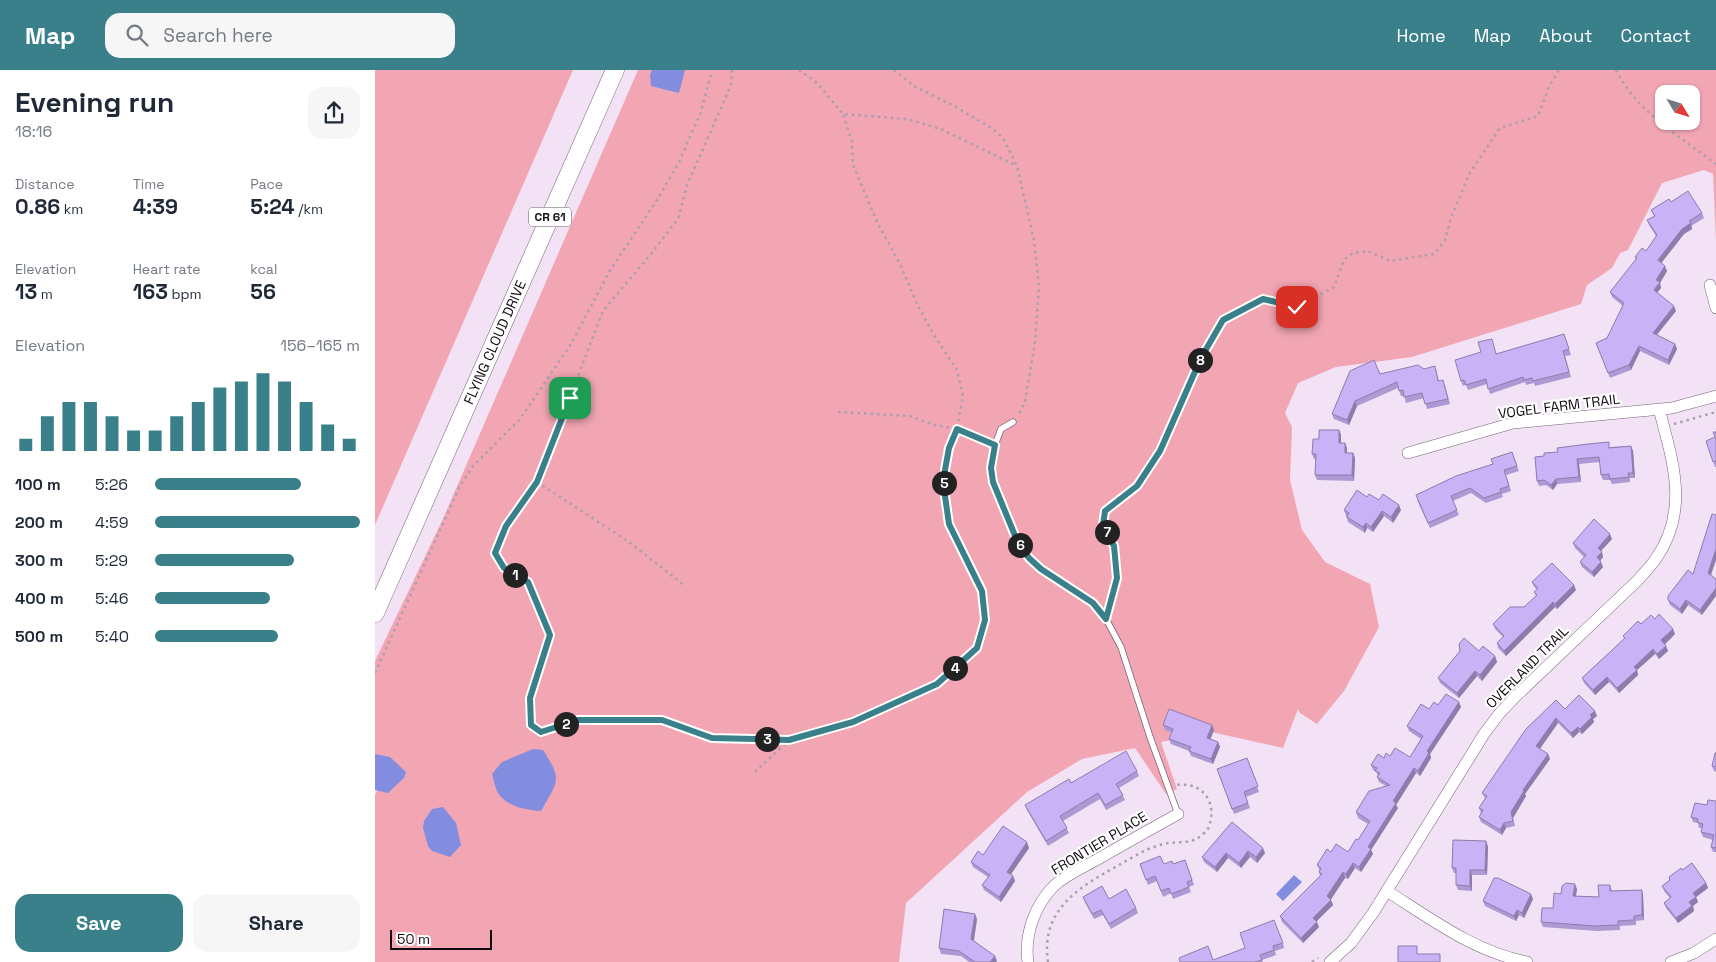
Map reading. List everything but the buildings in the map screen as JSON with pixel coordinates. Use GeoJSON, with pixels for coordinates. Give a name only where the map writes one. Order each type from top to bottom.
{"type":"FeatureCollection","features":[{"type":"Feature","properties":{"kind":"main road","name":"FLYING CLOUD DRIVE"},"geometry":{"type":"LineString","coordinates":[[375,613],[615,70]]}},
{"type":"Feature","properties":{"kind":"street"},"geometry":{"type":"LineString","coordinates":[[1710,285],[1716,308]]}},
{"type":"Feature","properties":{"kind":"street","name":"VOGEL FARM TRAIL"},"geometry":{"type":"LineString","coordinates":[[1408,453],[1513,424],[1672,408],[1716,396]]}},
{"type":"Feature","properties":{"kind":"street","name":"OVERLAND TRAIL"},"geometry":{"type":"LineString","coordinates":[[1330,962],[1351,943],[1387,891],[1484,734],[1499,714],[1656,560],[1668,536],[1675,510],[1677,483],[1672,455],[1659,409]]}},
{"type":"Feature","properties":{"kind":"street","name":"FRONTIER PLACE"},"geometry":{"type":"LineString","coordinates":[[1028,962],[1028,937],[1034,917],[1043,900],[1056,885],[1073,873],[1178,814]]}},
{"type":"Feature","properties":{"kind":"street"},"geometry":{"type":"LineString","coordinates":[[1387,891],[1454,933],[1484,949],[1527,962]]}},
{"type":"Feature","properties":{"kind":"street"},"geometry":{"type":"LineString","coordinates":[[1671,962],[1694,953],[1716,939]]}},
{"type":"Feature","properties":{"kind":"lane"},"geometry":{"type":"LineString","coordinates":[[1013,422],[1001,429],[995,445],[991,468],[993,482],[1018,543],[1029,558],[1041,569],[1093,603],[1106,619],[1121,647],[1178,814]]}},
{"type":"Feature","properties":{"kind":"path"},"geometry":{"type":"LineString","coordinates":[[375,673],[460,486],[473,466],[520,419],[571,344],[609,272],[657,200],[679,162],[701,112],[712,70]]}},
{"type":"Feature","properties":{"kind":"path"},"geometry":{"type":"LineString","coordinates":[[731,70],[731,85],[687,186],[678,219],[603,311],[537,482],[506,526],[495,553],[504,568],[528,582],[550,635],[530,698],[531,725],[541,732],[578,720],[662,720],[712,738],[789,740],[853,722],[937,684],[977,648],[985,620],[982,591],[949,524],[944,489],[949,448],[957,429],[963,396],[957,370],[929,327],[899,262],[878,224],[853,165],[852,142],[843,114],[817,83],[799,70]]}},
{"type":"Feature","properties":{"kind":"path"},"geometry":{"type":"LineString","coordinates":[[894,70],[914,86],[956,107],[993,129],[1003,138],[1017,166],[1034,240],[1039,287],[1035,342],[1025,402],[1021,414],[1013,422]]}},
{"type":"Feature","properties":{"kind":"path"},"geometry":{"type":"LineString","coordinates":[[1106,619],[1117,578],[1114,546],[1103,525],[1105,511],[1137,486],[1160,451],[1201,358],[1223,320],[1263,299],[1297,307],[1334,287],[1344,260],[1353,252],[1368,251],[1389,261],[1434,254],[1445,240],[1451,218],[1469,174],[1500,128],[1539,116],[1549,87],[1559,70]]}},
{"type":"Feature","properties":{"kind":"path"},"geometry":{"type":"LineString","coordinates":[[1616,70],[1623,84],[1642,107],[1716,164]]}},
{"type":"Feature","properties":{"kind":"path"},"geometry":{"type":"LineString","coordinates":[[843,114],[907,119],[941,129],[1017,166]]}},
{"type":"Feature","properties":{"kind":"path"},"geometry":{"type":"LineString","coordinates":[[838,412],[910,416],[933,425],[957,429],[995,445]]}},
{"type":"Feature","properties":{"kind":"path"},"geometry":{"type":"LineString","coordinates":[[537,482],[629,542],[685,586]]}},
{"type":"Feature","properties":{"kind":"path"},"geometry":{"type":"LineString","coordinates":[[755,772],[789,740]]}},
{"type":"Feature","properties":{"kind":"path"},"geometry":{"type":"LineString","coordinates":[[1048,962],[1047,941],[1051,923],[1061,906],[1074,892],[1152,847],[1191,841],[1203,835],[1210,826],[1212,810],[1208,797],[1201,790],[1179,784],[1168,786]]}},
{"type":"Feature","properties":{"kind":"shaded area"},"geometry":{"type":"Polygon","coordinates":[[[375,70],[573,70],[375,525],[375,70]]]}},
{"type":"Feature","properties":{"kind":"shaded area"},"geometry":{"type":"Polygon","coordinates":[[[638,70],[1716,70],[1716,241],[1713,174],[1704,170],[1662,183],[1628,250],[1620,253],[1612,268],[1587,285],[1581,304],[1412,357],[1336,367],[1298,383],[1285,413],[1292,427],[1290,480],[1302,530],[1325,562],[1370,584],[1379,627],[1344,691],[1317,724],[1300,713],[1298,709],[1283,748],[1211,732],[1161,742],[1177,789],[1166,794],[1135,748],[1082,759],[1027,792],[906,903],[899,962],[375,962],[375,795],[387,766],[375,757],[375,661],[442,521],[638,70]]]}},
{"type":"Feature","properties":{"kind":"water"},"geometry":{"type":"Polygon","coordinates":[[[652,70],[685,70],[679,93],[651,86],[650,75],[652,70]]]}},
{"type":"Feature","properties":{"kind":"water"},"geometry":{"type":"Polygon","coordinates":[[[533,749],[543,750],[556,775],[554,786],[541,811],[524,809],[507,802],[498,793],[492,774],[502,762],[533,749]]]}},
{"type":"Feature","properties":{"kind":"water"},"geometry":{"type":"Polygon","coordinates":[[[375,754],[390,757],[406,772],[404,778],[388,793],[375,790],[375,754]]]}},
{"type":"Feature","properties":{"kind":"water"},"geometry":{"type":"Polygon","coordinates":[[[443,807],[456,823],[461,845],[450,857],[432,851],[428,846],[423,828],[424,821],[432,809],[443,807]]]}},
{"type":"Feature","properties":{"kind":"water"},"geometry":{"type":"Polygon","coordinates":[[[1294,875],[1302,882],[1283,901],[1276,894],[1294,875]]]}},
{"type":"Feature","properties":{"kind":"route"},"geometry":{"type":"LineString","coordinates":[[570,398],[537,482],[506,526],[495,553],[504,568],[528,582],[550,635],[530,698],[531,725],[541,732],[578,720],[662,720],[712,738],[789,740],[853,722],[937,684],[977,648],[985,620],[982,591],[949,524],[944,489],[949,448],[957,429],[995,445],[991,468],[993,482],[1018,543],[1029,558],[1041,569],[1093,603],[1106,619],[1113,599],[1117,578],[1114,546],[1103,525],[1105,511],[1137,486],[1160,451],[1201,358],[1223,320],[1263,299],[1297,307]]}}]}
